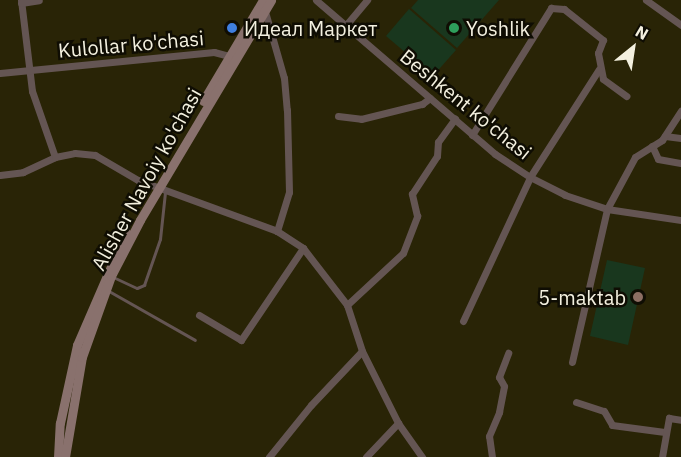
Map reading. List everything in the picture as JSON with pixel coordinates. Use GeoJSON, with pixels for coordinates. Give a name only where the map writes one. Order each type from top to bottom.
{"type":"FeatureCollection","features":[{"type":"Feature","properties":{"kind":"main road","name":"Alisher Navoiy ko'chasi"},"geometry":{"type":"LineString","coordinates":[[65,457],[72,397],[83,339],[105,289],[159,188],[265,3]]}},
{"type":"Feature","properties":{"kind":"main road","name":"Alisher Navoiy ko'chasi"},"geometry":{"type":"LineString","coordinates":[[58,457],[65,394],[113,255],[159,188]]}},
{"type":"Feature","properties":{"kind":"street"},"geometry":{"type":"LineString","coordinates":[[39,0],[21,2],[28,70],[55,157]]}},
{"type":"Feature","properties":{"kind":"street","name":"Beshkent ko'chasi"},"geometry":{"type":"LineString","coordinates":[[316,0],[472,135],[530,177],[565,195],[607,208],[681,220]]}},
{"type":"Feature","properties":{"kind":"street"},"geometry":{"type":"LineString","coordinates":[[346,25],[368,0]]}},
{"type":"Feature","properties":{"kind":"street"},"geometry":{"type":"LineString","coordinates":[[646,0],[681,25]]}},
{"type":"Feature","properties":{"kind":"street"},"geometry":{"type":"LineString","coordinates":[[265,3],[284,78],[287,110],[289,192],[277,231]]}},
{"type":"Feature","properties":{"kind":"street"},"geometry":{"type":"LineString","coordinates":[[463,321],[530,177],[599,69],[603,40],[564,9],[547,11],[472,135]]}},
{"type":"Feature","properties":{"kind":"street","name":"Kulollar ko'chasi"},"geometry":{"type":"LineString","coordinates":[[0,73],[214,52],[233,57]]}},
{"type":"Feature","properties":{"kind":"street"},"geometry":{"type":"LineString","coordinates":[[599,69],[603,79],[626,96]]}},
{"type":"Feature","properties":{"kind":"street"},"geometry":{"type":"LineString","coordinates":[[338,116],[361,119],[422,104],[430,99]]}},
{"type":"Feature","properties":{"kind":"street"},"geometry":{"type":"LineString","coordinates":[[572,362],[607,208],[635,157],[665,136],[681,111]]}},
{"type":"Feature","properties":{"kind":"street"},"geometry":{"type":"LineString","coordinates":[[347,305],[403,253],[417,216],[412,194],[437,156],[438,142],[455,119]]}},
{"type":"Feature","properties":{"kind":"street"},"geometry":{"type":"LineString","coordinates":[[665,136],[681,138]]}},
{"type":"Feature","properties":{"kind":"street"},"geometry":{"type":"LineString","coordinates":[[652,146],[658,159],[681,164]]}},
{"type":"Feature","properties":{"kind":"street"},"geometry":{"type":"LineString","coordinates":[[0,176],[23,172],[55,157],[75,153],[95,155],[110,166],[159,188],[200,205],[277,231],[303,248],[347,305],[362,351],[398,423],[420,456]]}},
{"type":"Feature","properties":{"kind":"street"},"geometry":{"type":"LineString","coordinates":[[199,315],[241,340],[303,248]]}},
{"type":"Feature","properties":{"kind":"street"},"geometry":{"type":"LineString","coordinates":[[269,457],[310,405],[362,351]]}},
{"type":"Feature","properties":{"kind":"street"},"geometry":{"type":"LineString","coordinates":[[492,457],[489,436],[499,412],[504,386],[499,377],[508,353]]}},
{"type":"Feature","properties":{"kind":"street"},"geometry":{"type":"LineString","coordinates":[[576,402],[604,411],[612,425],[665,432]]}},
{"type":"Feature","properties":{"kind":"street"},"geometry":{"type":"LineString","coordinates":[[662,457],[669,418],[681,420]]}},
{"type":"Feature","properties":{"kind":"street"},"geometry":{"type":"LineString","coordinates":[[366,457],[398,423]]}},
{"type":"Feature","properties":{"kind":"lane"},"geometry":{"type":"LineString","coordinates":[[111,276],[137,288],[144,285],[160,239],[159,188]]}},
{"type":"Feature","properties":{"kind":"lane"},"geometry":{"type":"LineString","coordinates":[[105,289],[195,340]]}},
{"type":"Feature","properties":{"kind":"green space","name":"Yoshlik"},"geometry":{"type":"Polygon","coordinates":[[[418,0],[499,0],[457,48],[411,8],[418,0]]]}},
{"type":"Feature","properties":{"kind":"green space"},"geometry":{"type":"Polygon","coordinates":[[[409,9],[456,50],[433,76],[386,36],[409,9]]]}},
{"type":"Feature","properties":{"kind":"green space"},"geometry":{"type":"Polygon","coordinates":[[[607,260],[645,268],[628,345],[590,336],[607,260]]]}},
{"type":"Feature","properties":{"kind":"place","name":"Идеал Маркет"},"geometry":{"type":"Point","coordinates":[232,28]}},
{"type":"Feature","properties":{"kind":"place","name":"Yoshlik"},"geometry":{"type":"Point","coordinates":[454,28]}},
{"type":"Feature","properties":{"kind":"place","name":"5-maktab"},"geometry":{"type":"Point","coordinates":[638,297]}}]}
